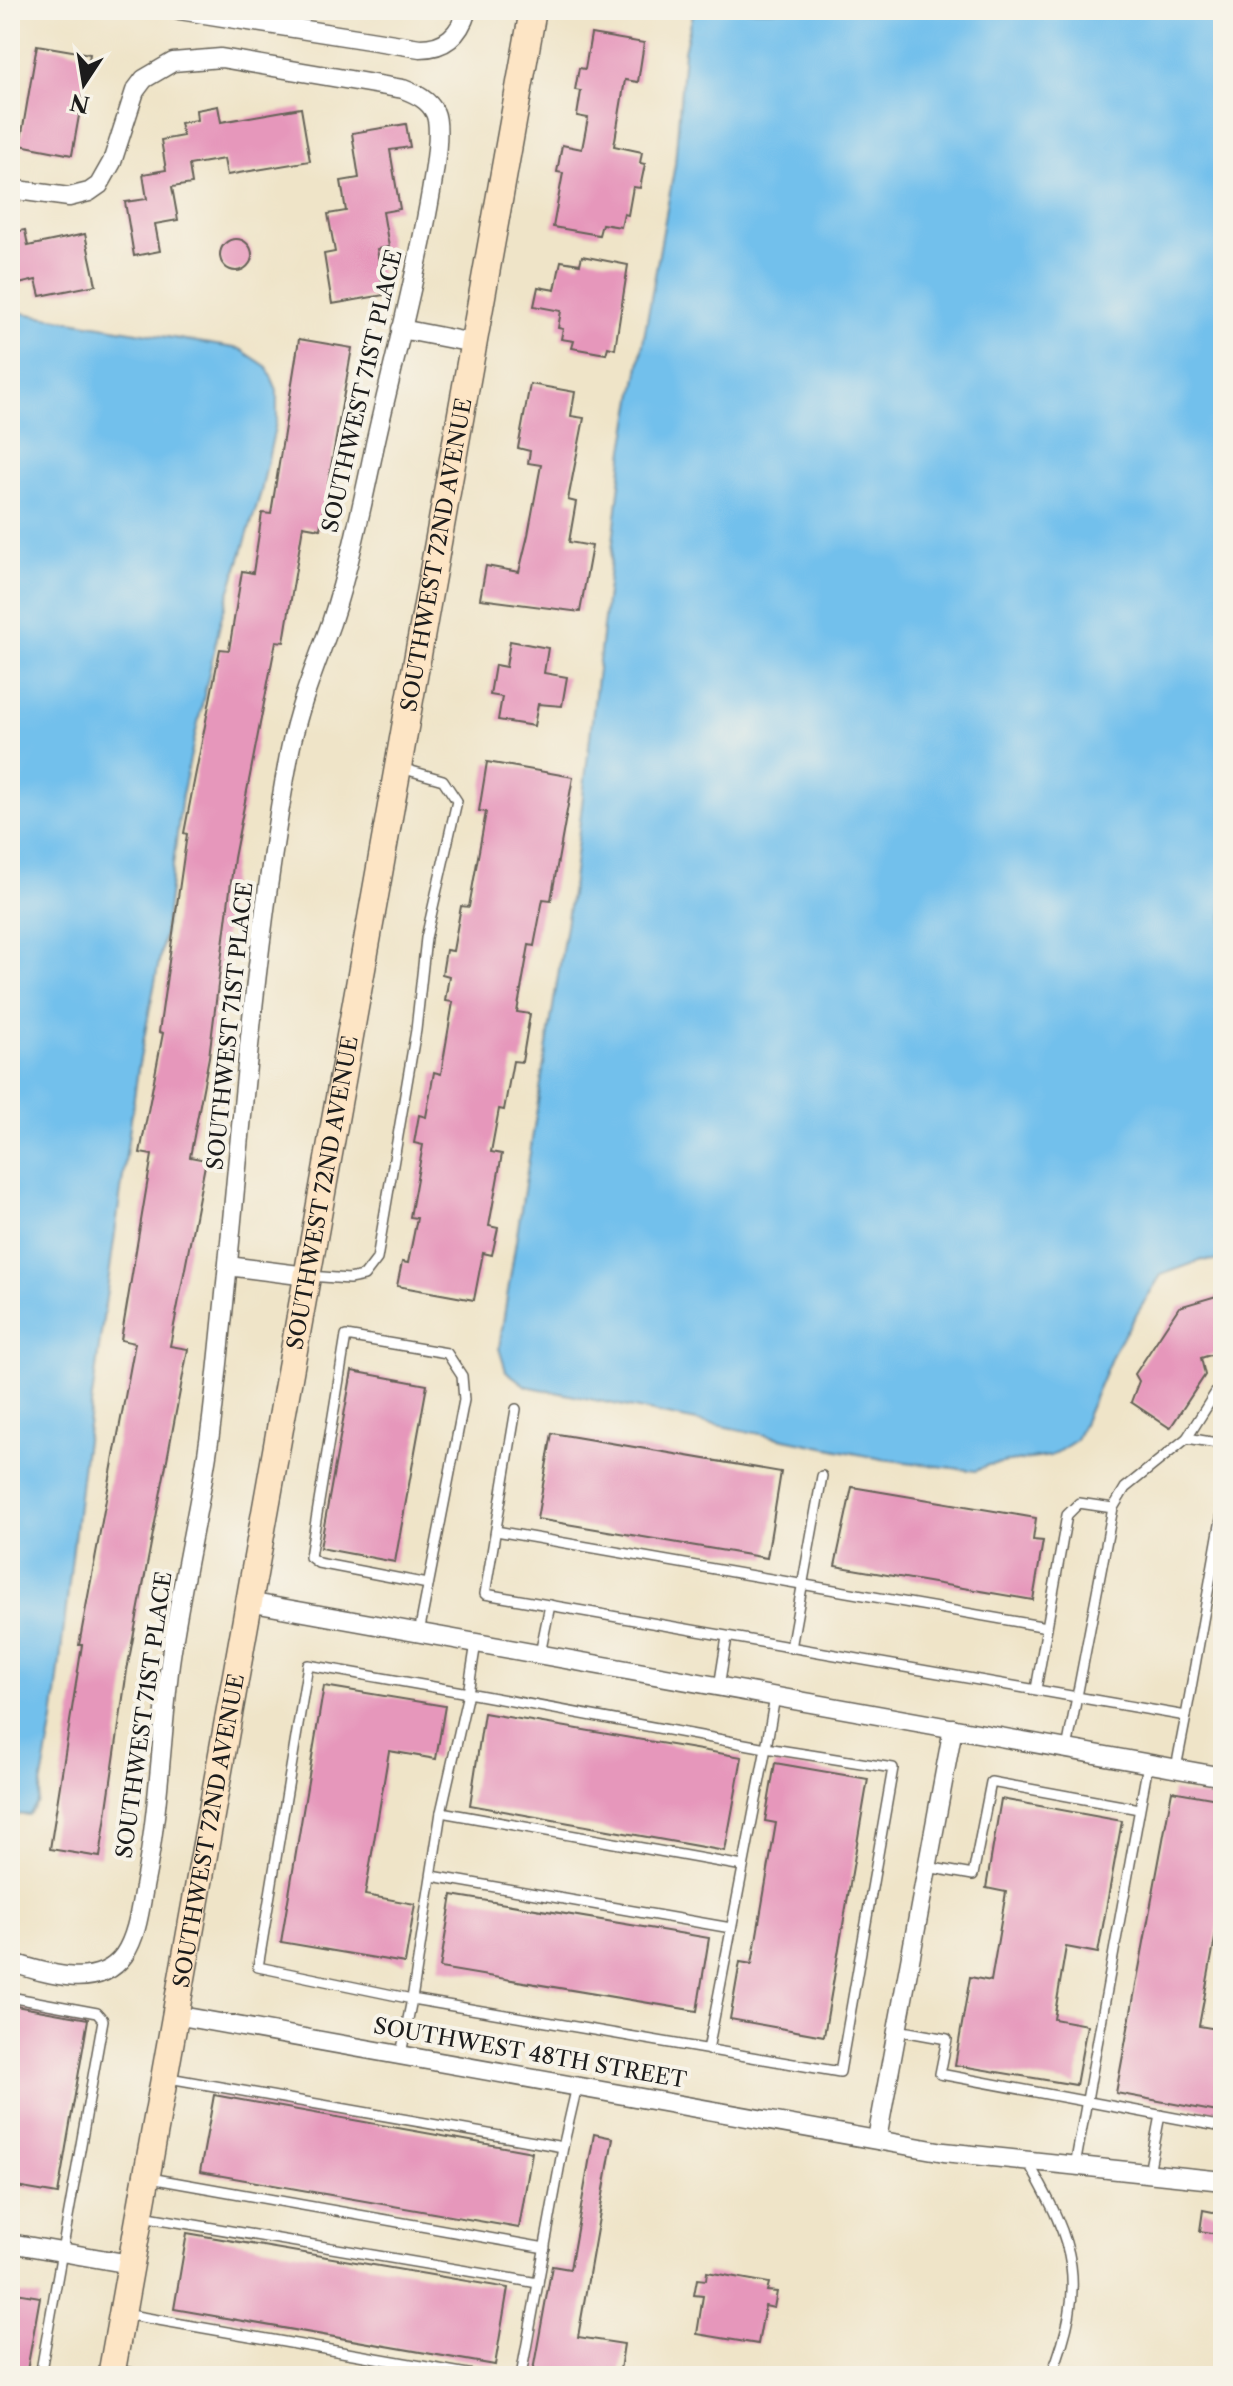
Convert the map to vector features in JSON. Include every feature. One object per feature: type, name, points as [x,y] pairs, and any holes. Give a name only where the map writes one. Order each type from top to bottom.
[{"type":"street","points":[[179,10],[404,47],[430,48],[448,42],[461,25],[467,10]]},
{"type":"street","name":"SOUTHWEST 72ND AVENUE","points":[[112,2373],[533,10]]},
{"type":"street","name":"SOUTHWEST 71ST PLACE","points":[[10,189],[69,197],[89,192],[106,174],[135,91],[156,70],[188,58],[221,58],[388,85],[418,95],[428,103],[438,124],[437,155],[345,575],[304,694],[290,750],[258,957],[202,1495],[169,1673],[158,1814],[136,1928],[117,1963],[97,1975],[58,1975],[10,1962]]},
{"type":"street","points":[[401,329],[473,343]]},
{"type":"street","points":[[228,1266],[307,1276]]},
{"type":"street","points":[[248,1602],[1223,1777]]},
{"type":"street","points":[[877,2139],[953,1728]]},
{"type":"street","name":"SOUTHWEST 48TH STREET","points":[[175,2015],[877,2139],[1028,2162],[1223,2181]]},
{"type":"street","points":[[10,2243],[130,2264]]},
{"type":"lane","points":[[307,1276],[349,1279],[364,1276],[377,1259],[416,1030],[426,938],[457,801],[443,780],[398,767]]},
{"type":"lane","points":[[419,1633],[464,1400],[462,1376],[447,1353],[346,1336],[310,1557],[318,1563],[428,1584]]},
{"type":"lane","points":[[1067,1749],[1113,1508],[1134,1479],[1187,1438],[1223,1381]]},
{"type":"lane","points":[[516,1409],[485,1594],[1186,1716]]},
{"type":"lane","points":[[1187,1438],[1223,1444]]},
{"type":"lane","points":[[791,1648],[822,1476]]},
{"type":"lane","points":[[1036,1689],[1071,1508],[1079,1503],[1113,1508]]},
{"type":"lane","points":[[1176,1768],[1223,1508]]},
{"type":"lane","points":[[496,1531],[1047,1627]]},
{"type":"lane","points":[[540,1654],[550,1605]]},
{"type":"lane","points":[[719,1687],[727,1637]]},
{"type":"lane","points":[[401,2054],[441,1812],[476,1643]]},
{"type":"lane","points":[[308,1665],[468,1693],[893,1768],[840,2072],[412,1999],[258,1967],[308,1665]]},
{"type":"lane","points":[[708,2050],[775,1697]]},
{"type":"lane","points":[[1075,2166],[1148,1764]]},
{"type":"lane","points":[[927,1867],[973,1875],[991,1782],[1139,1809]]},
{"type":"lane","points":[[441,1812],[743,1866]]},
{"type":"lane","points":[[432,1876],[731,1928]]},
{"type":"lane","points":[[10,1997],[97,2013],[103,2020],[40,2376]]},
{"type":"lane","points":[[897,2030],[947,2039],[940,2074],[1223,2127]]},
{"type":"lane","points":[[163,2077],[563,2147]]},
{"type":"lane","points":[[521,2376],[577,2086]]},
{"type":"lane","points":[[1149,2173],[1160,2115]]},
{"type":"lane","points":[[1028,2162],[1054,2207],[1069,2244],[1074,2276],[1064,2343],[1051,2376]]},
{"type":"lane","points":[[145,2178],[545,2248]]},
{"type":"lane","points":[[139,2216],[538,2283]]},
{"type":"lane","points":[[121,2314],[479,2376]]},
{"type":"lane","points":[[112,2373],[151,2376]]},
{"type":"water","points":[[694,10],[1223,10],[1223,1261],[1202,1260],[1161,1275],[1115,1349],[1076,1440],[1051,1456],[988,1465],[976,1471],[882,1459],[526,1386],[506,1371],[499,1348],[573,881],[624,449],[675,164],[684,51]]},
{"type":"water","points":[[10,311],[240,349],[267,367],[277,390],[277,418],[261,492],[221,619],[182,795],[164,936],[138,1069],[83,1462],[53,1721],[38,1802],[29,1815],[10,1814]]},
{"type":"building","points":[[591,34],[644,43],[638,82],[625,80],[614,146],[642,152],[640,163],[645,164],[640,188],[633,187],[628,215],[624,214],[621,227],[602,224],[599,235],[553,227],[563,173],[557,172],[562,145],[582,149],[588,118],[577,116],[581,91],[575,90],[579,68],[585,69]]},
{"type":"building","points":[[37,45],[90,54],[72,155],[20,145]]},
{"type":"building","points":[[218,106],[221,122],[301,108],[310,161],[227,175],[224,159],[189,165],[192,184],[172,187],[178,220],[155,224],[160,251],[134,256],[125,202],[147,199],[143,174],[166,170],[161,140],[183,136],[180,123],[197,120],[196,110]]},
{"type":"building","points":[[406,124],[410,147],[390,150],[400,209],[383,212],[389,247],[377,249],[384,295],[332,304],[324,254],[335,252],[328,214],[346,211],[341,181],[359,178],[352,133]]},
{"type":"building","points":[[25,230],[28,246],[85,234],[96,285],[40,296],[36,280],[10,286],[10,233]]},
{"type":"building","points":[[236,239],[247,244],[252,255],[247,266],[236,271],[225,266],[220,255],[225,244]]},
{"type":"building","points":[[582,256],[628,265],[615,349],[608,347],[606,354],[572,348],[574,341],[561,339],[563,329],[558,328],[561,311],[534,306],[538,287],[555,290],[561,261],[580,264]]},
{"type":"building","points":[[299,339],[352,348],[320,529],[303,526],[284,642],[276,641],[234,858],[209,1057],[190,1157],[206,1160],[170,1346],[188,1349],[127,1670],[100,1857],[50,1849],[82,1645],[79,1645],[135,1343],[121,1340],[152,1155],[140,1153],[163,1033],[159,1032],[187,834],[184,833],[220,649],[229,650],[242,571],[253,573],[262,513],[271,514]]},
{"type":"building","points":[[530,384],[575,392],[571,416],[584,418],[568,500],[576,502],[569,542],[592,546],[580,612],[480,599],[486,566],[519,572],[528,535],[541,465],[528,463],[530,451],[518,448]]},
{"type":"building","points":[[510,641],[548,648],[544,673],[567,677],[562,706],[538,704],[534,726],[498,720],[502,697],[490,695],[495,665],[506,667]]},
{"type":"building","points":[[487,762],[573,777],[551,900],[543,899],[534,946],[529,945],[517,1012],[530,1014],[522,1062],[513,1061],[504,1110],[499,1109],[491,1152],[502,1154],[489,1226],[498,1228],[492,1255],[483,1253],[474,1300],[397,1286],[402,1262],[408,1263],[417,1218],[410,1217],[423,1145],[414,1143],[419,1115],[426,1117],[434,1072],[441,1074],[453,1002],[445,1001],[449,976],[442,974],[446,950],[453,951],[461,906],[469,907],[486,812],[479,811]]},
{"type":"building","points":[[1223,1294],[1223,1351],[1201,1358],[1205,1375],[1170,1428],[1131,1402],[1139,1381],[1135,1374],[1179,1307]]},
{"type":"building","points":[[352,1371],[427,1385],[395,1562],[320,1548]]},
{"type":"building","points":[[552,1433],[781,1472],[767,1558],[537,1519]]},
{"type":"building","points":[[852,1487],[1036,1518],[1033,1540],[1043,1541],[1033,1600],[835,1566]]},
{"type":"building","points":[[324,1686],[445,1706],[436,1759],[389,1751],[365,1895],[415,1904],[405,1963],[281,1942]]},
{"type":"building","points":[[484,1713],[742,1757],[725,1851],[470,1805]]},
{"type":"building","points":[[775,1763],[868,1779],[824,2036],[730,2019],[740,1962],[752,1964],[776,1823],[765,1821]]},
{"type":"building","points":[[1172,1791],[1223,1800],[1223,1895],[1199,2026],[1223,2030],[1223,2113],[1116,2093]]},
{"type":"building","points":[[1001,1799],[1122,1821],[1098,1953],[1066,1947],[1054,2019],[1087,2025],[1076,2085],[955,2065],[970,1977],[991,1981],[1006,1892],[986,1888]]},
{"type":"building","points":[[452,1895],[709,1938],[697,2011],[440,1968]]},
{"type":"building","points":[[10,2005],[88,2019],[58,2194],[10,2186]]},
{"type":"building","points":[[214,2095],[532,2152],[519,2228],[200,2172]]},
{"type":"building","points":[[594,2134],[613,2138],[578,2337],[624,2344],[619,2376],[532,2376],[552,2266],[570,2269]]},
{"type":"building","points":[[1203,2210],[1223,2214],[1223,2235],[1200,2231]]},
{"type":"building","points":[[187,2233],[508,2288],[495,2365],[174,2309]]},
{"type":"building","points":[[707,2272],[769,2283],[767,2291],[777,2292],[774,2308],[765,2306],[758,2344],[697,2334],[703,2296],[694,2295],[697,2279],[706,2280]]},
{"type":"building","points":[[10,2292],[40,2297],[26,2376],[10,2376]]}]
